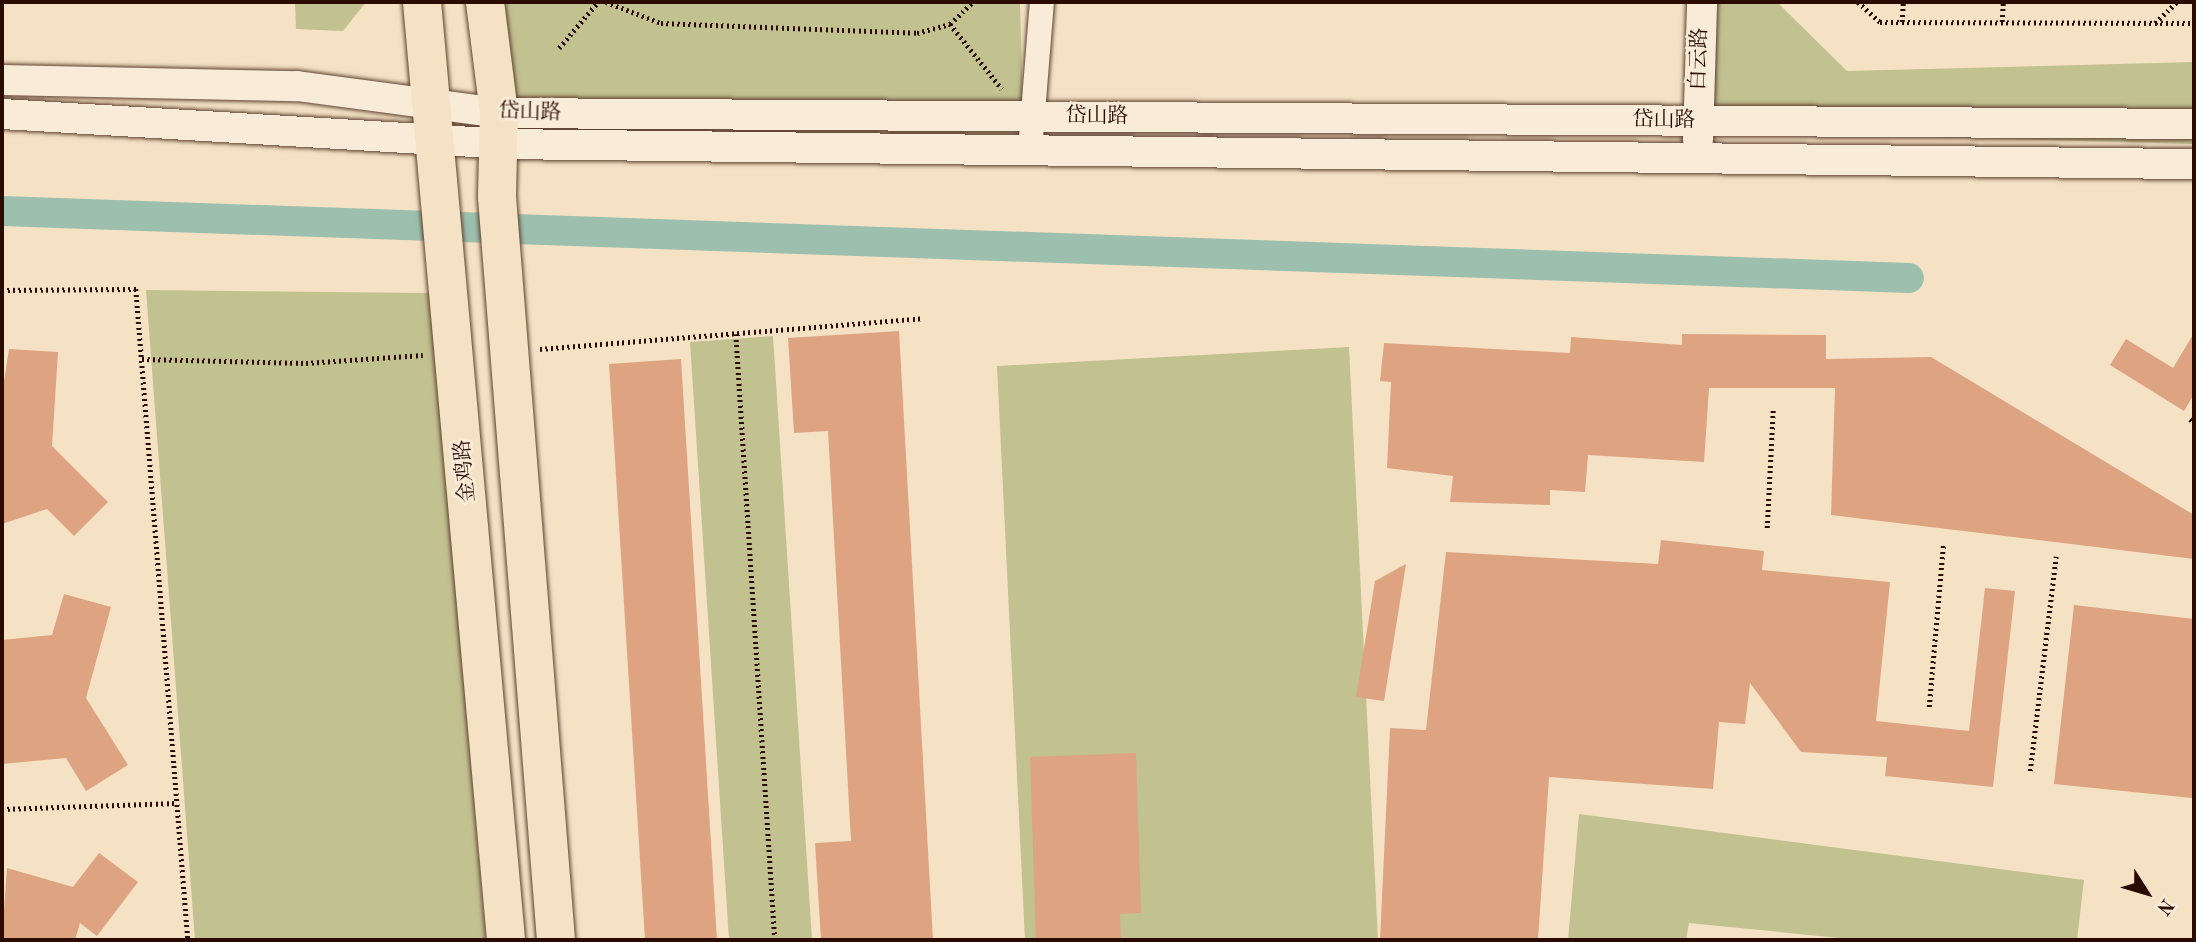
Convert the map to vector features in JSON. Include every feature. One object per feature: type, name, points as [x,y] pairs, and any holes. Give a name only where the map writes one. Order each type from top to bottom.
[{"type":"main road","name":"金鸡路","points":[[422,2],[456,353],[506,940]]},
{"type":"main road","points":[[485,2],[499,129],[497,197],[556,940]]},
{"type":"street","points":[[1030,150],[1042,2]]},
{"type":"street","name":"白云路","points":[[1697,157],[1702,2]]},
{"type":"street","name":"岱山路","points":[[2,80],[297,86],[433,121]]},
{"type":"street","name":"岱山路","points":[[2,114],[433,121],[499,129],[1030,150],[2194,164]]},
{"type":"street","name":"岱山路","points":[[499,129],[1034,117],[2194,124]]},
{"type":"path","points":[[559,48],[598,2]]},
{"type":"path","points":[[606,2],[661,23],[917,33],[950,24],[973,2]]},
{"type":"path","points":[[1858,2],[1880,22],[2194,23]]},
{"type":"path","points":[[1902,22],[1903,2]]},
{"type":"path","points":[[2001,22],[2003,2]]},
{"type":"path","points":[[2154,23],[2177,2]]},
{"type":"path","points":[[950,24],[1005,92]]},
{"type":"path","points":[[2,290],[136,289],[188,940]]},
{"type":"path","points":[[511,351],[924,318]]},
{"type":"path","points":[[736,334],[775,940]]},
{"type":"path","points":[[142,359],[306,363],[456,353]]},
{"type":"path","points":[[1767,528],[1773,408]]},
{"type":"path","points":[[1929,708],[1943,545]]},
{"type":"path","points":[[2029,771],[2056,557]]},
{"type":"path","points":[[2,809],[177,803]]},
{"type":"shaded area","points":[[295,2],[366,2],[343,31],[296,29]]},
{"type":"shaded area","points":[[501,2],[1020,2],[1023,112],[508,116]]},
{"type":"shaded area","points":[[1707,2],[1777,2],[1847,71],[2194,62],[2194,144],[1703,131]]},
{"type":"shaded area","points":[[146,290],[430,293],[486,940],[195,940]]},
{"type":"shaded area","points":[[773,336],[812,940],[729,940],[690,342]]},
{"type":"shaded area","points":[[1349,347],[1378,940],[1025,940],[997,366]]},
{"type":"shaded area","points":[[1579,814],[2084,880],[2077,940],[1859,940],[1689,923],[1686,940],[1568,940]]},
{"type":"building","points":[[899,331],[933,940],[821,940],[815,843],[851,841],[828,431],[794,433],[788,338]]},
{"type":"building","points":[[2194,333],[2194,394],[2184,411],[2110,365],[2126,339],[2173,368]]},
{"type":"building","points":[[1682,334],[1826,335],[1826,359],[1931,357],[2194,515],[2194,559],[1831,515],[1835,388],[1709,388],[1704,462],[1588,455],[1585,492],[1550,490],[1550,505],[1450,502],[1453,476],[1387,468],[1391,382],[1380,381],[1384,343],[1570,353],[1571,337],[1682,345]]},
{"type":"building","points":[[9,349],[58,352],[52,446],[108,502],[74,536],[47,509],[2,524],[2,394]]},
{"type":"building","points":[[681,359],[717,940],[645,940],[609,364]]},
{"type":"building","points":[[1661,540],[1764,551],[1762,570],[1890,582],[1876,721],[1969,731],[1985,588],[2015,591],[1993,787],[1885,776],[1887,757],[1801,752],[1750,683],[1745,724],[1719,722],[1713,789],[1549,777],[1538,940],[1380,940],[1390,728],[1426,730],[1446,552],[1658,564]]},
{"type":"building","points":[[1406,564],[1384,701],[1356,697],[1375,581]]},
{"type":"building","points":[[64,594],[111,607],[86,698],[128,765],[86,791],[66,758],[2,764],[2,640],[52,635]]},
{"type":"building","points":[[2074,605],[2194,619],[2192,798],[2054,784]]},
{"type":"building","points":[[1136,753],[1141,913],[1120,914],[1121,940],[1036,940],[1030,757]]},
{"type":"building","points":[[99,853],[138,882],[97,936],[80,923],[75,940],[2,940],[7,868],[73,887]]},
{"type":"waterway","points":[[2,211],[1909,278]]}]
